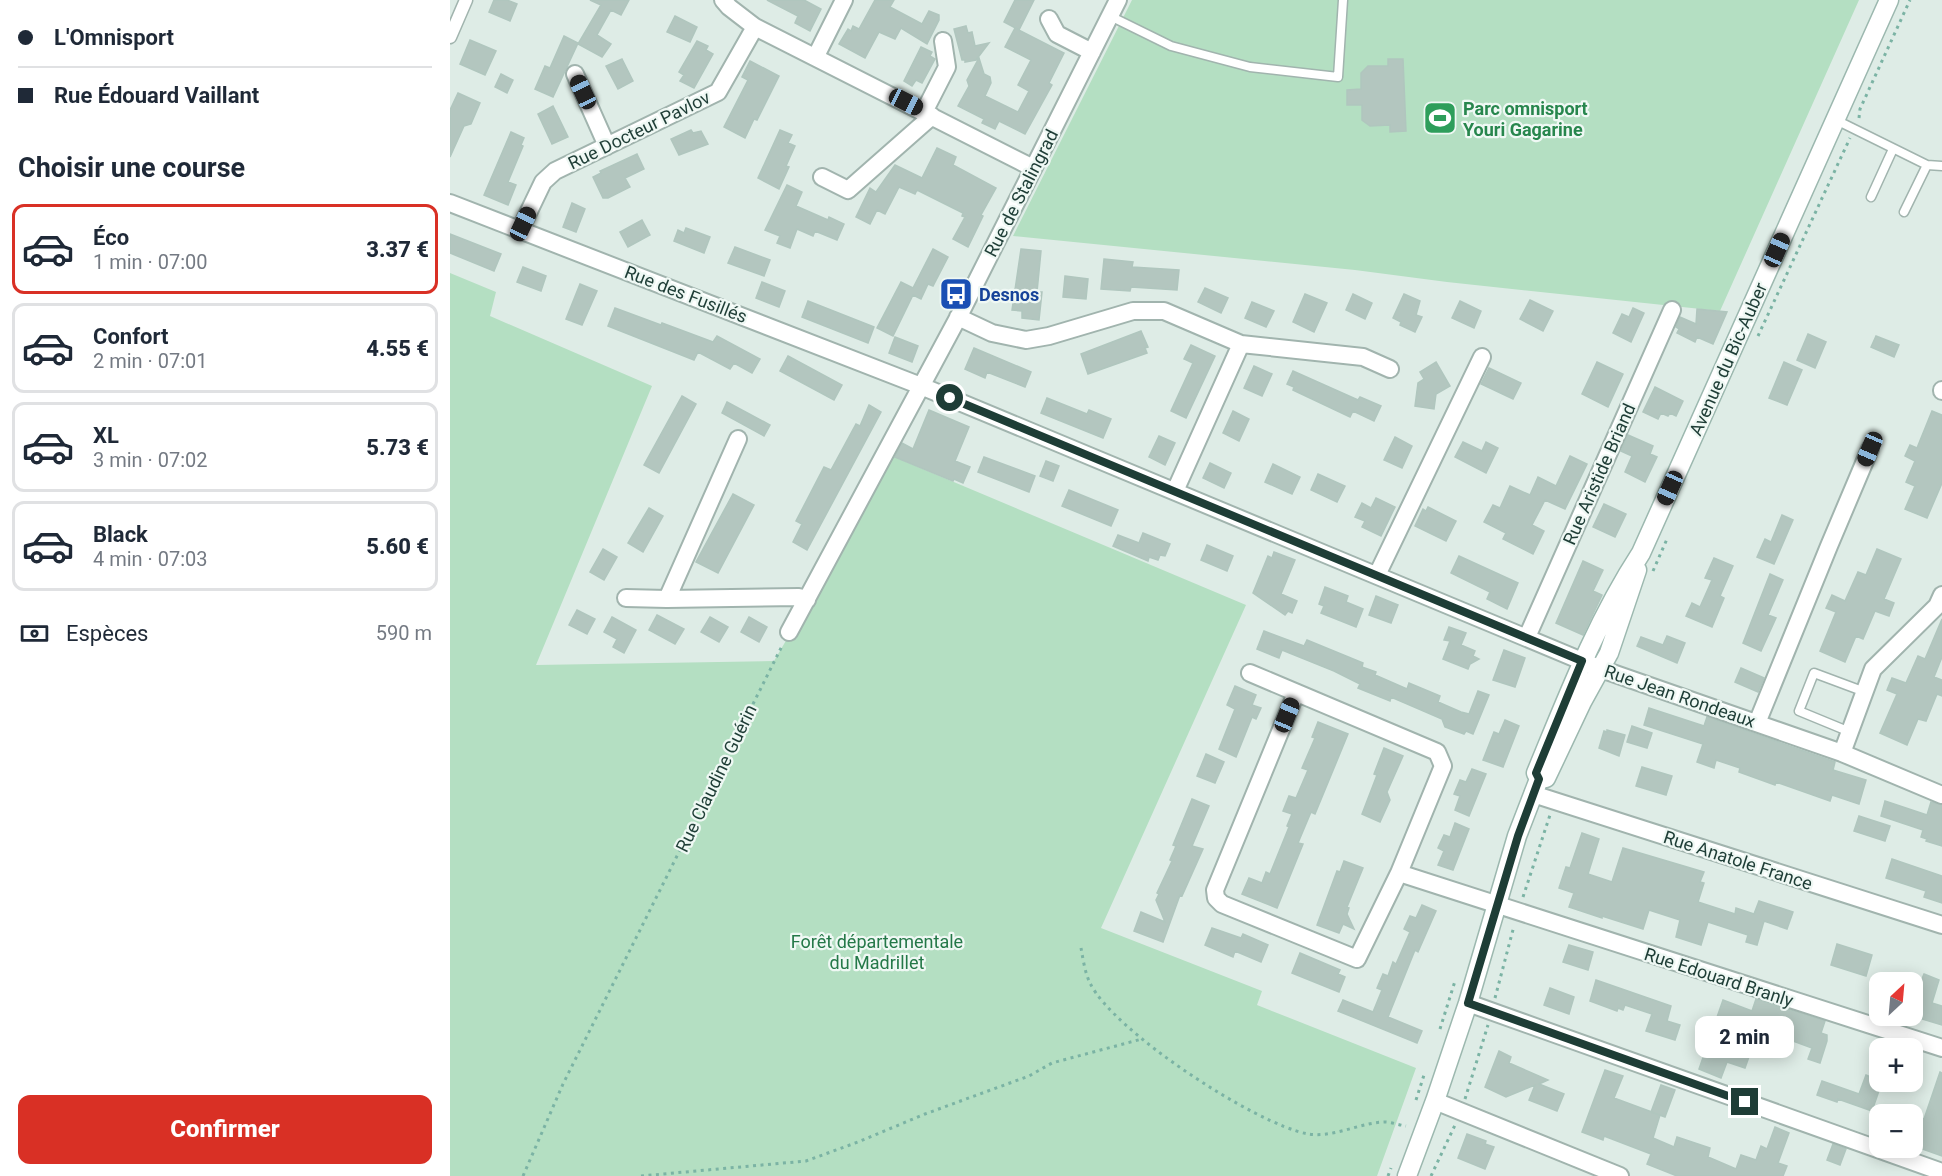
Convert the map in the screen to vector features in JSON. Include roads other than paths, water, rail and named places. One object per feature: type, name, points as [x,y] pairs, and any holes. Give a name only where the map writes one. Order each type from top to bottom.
[{"type":"main road","name":"Avenue du Bic-Auber","points":[[1536,786],[1536,773],[1582,661],[1623,581],[1641,554],[1889,0]]},
{"type":"main road","name":"Avenue du Bic-Auber","points":[[1536,786],[1546,778],[1615,639],[1636,577],[1641,554]]},
{"type":"main road","points":[[1407,1176],[1468,1003],[1496,905],[1536,786]]},
{"type":"street","points":[[450,37],[466,0]]},
{"type":"street","points":[[723,0],[755,27],[1034,168]]},
{"type":"street","points":[[816,56],[844,0]]},
{"type":"street","name":"Rue de Stalingrad","points":[[921,386],[1118,0]]},
{"type":"street","points":[[1049,19],[1057,34],[1092,51]]},
{"type":"street","name":"Rue Docteur Pavlov","points":[[520,230],[543,182],[555,171],[718,92],[755,27]]},
{"type":"street","points":[[822,177],[848,190],[928,114],[947,67],[943,41]]},
{"type":"street","points":[[575,74],[608,146]]},
{"type":"street","name":"Rue des Fusillés","points":[[450,203],[921,386]]},
{"type":"street","points":[[958,317],[992,333],[1026,340],[1049,336],[1133,310],[1164,311],[1241,344],[1363,357],[1390,369]]},
{"type":"street","name":"Rue Aristide Briand","points":[[1527,637],[1672,310]]},
{"type":"street","points":[[1175,491],[1241,344]]},
{"type":"street","points":[[1377,575],[1482,357]]},
{"type":"street","points":[[789,632],[921,386]]},
{"type":"street","name":"Rue Jean Rondeaux","points":[[921,386],[1601,669],[1842,753],[1942,795]]},
{"type":"street","points":[[667,599],[738,439]]},
{"type":"street","points":[[1757,723],[1828,546],[1870,449]]},
{"type":"street","points":[[1842,753],[1873,669],[1937,614],[1937,606],[1942,594]]},
{"type":"street","points":[[626,598],[799,597],[807,600]]},
{"type":"street","points":[[1250,673],[1437,752],[1443,766],[1399,873],[1358,959],[1222,904],[1216,898],[1215,890],[1296,693]]},
{"type":"street","name":"Rue Anatole France","points":[[1536,786],[1942,925]]},
{"type":"street","name":"Rue Edouard Branly","points":[[1399,873],[1942,1048]]},
{"type":"street","points":[[1468,1003],[1942,1173]]},
{"type":"street","points":[[1435,1101],[1620,1176]]},
{"type":"lane","points":[[1110,16],[1171,46],[1250,67],[1338,77],[1343,0]]},
{"type":"lane","points":[[1836,120],[1927,165],[1942,166]]},
{"type":"lane","points":[[1872,197],[1893,148]]},
{"type":"lane","points":[[1904,212],[1927,165]]},
{"type":"lane","points":[[1850,732],[1799,711],[1814,674],[1865,692]]},
{"type":"place","name":"Parc omnisport Youri Gagarine","points":[[1440,118]]},
{"type":"place","name":"Desnos","points":[[956,294]]},
{"type":"park label","name":"Forêt départementale du Madrillet","points":[[877,951]]}]
